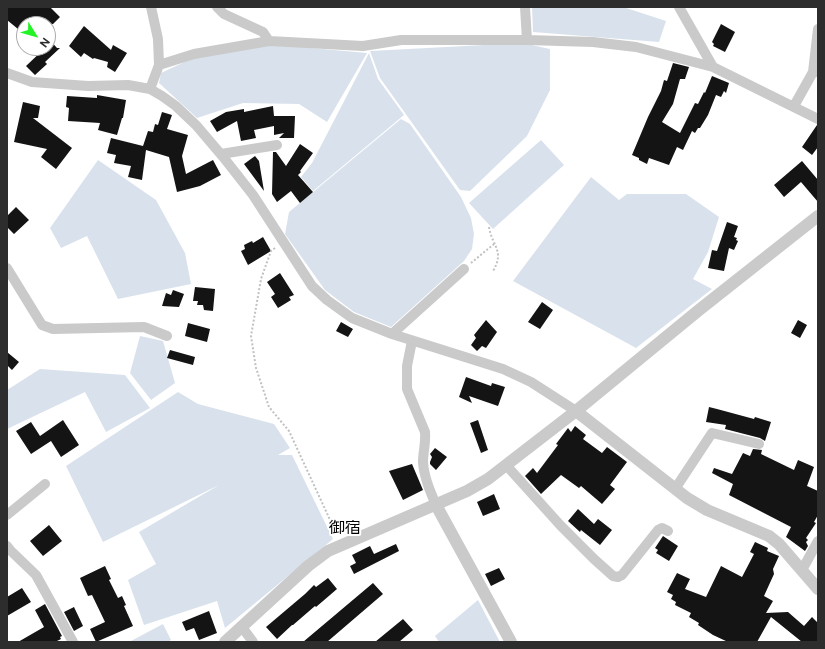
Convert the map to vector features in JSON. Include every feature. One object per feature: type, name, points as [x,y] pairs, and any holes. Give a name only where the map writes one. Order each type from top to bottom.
[{"type":"street","points":[[150,89],[159,65],[158,39],[151,7]]},
{"type":"street","points":[[217,7],[224,14],[263,32],[268,41]]},
{"type":"street","points":[[525,7],[527,40]]},
{"type":"street","points":[[679,7],[713,67]]},
{"type":"street","points":[[794,106],[816,72],[818,29]]},
{"type":"street","points":[[159,65],[194,54],[268,41],[363,46],[401,40],[527,40],[593,42],[636,47],[713,67],[818,119]]},
{"type":"street","points":[[7,73],[32,82],[88,86],[128,85],[150,89],[176,106],[196,125],[253,195],[312,286],[352,318],[392,334],[503,369],[536,385],[576,411],[675,489],[707,510],[769,536],[779,544],[818,589]]},
{"type":"street","points":[[221,154],[276,145]]},
{"type":"street","points":[[225,642],[308,566],[328,551],[436,505],[467,491],[488,479],[576,411],[699,310],[818,216]]},
{"type":"street","points":[[7,268],[42,325],[54,329],[144,327],[167,336]]},
{"type":"street","points":[[392,334],[464,269]]},
{"type":"street","points":[[412,340],[407,366],[406,389],[425,432],[426,439],[423,461],[425,478],[436,505],[511,642]]},
{"type":"street","points":[[675,489],[712,433],[759,444]]},
{"type":"street","points":[[506,465],[561,526],[613,576],[618,577],[622,575],[658,530],[662,528],[668,531]]},
{"type":"street","points":[[7,515],[46,484]]},
{"type":"street","points":[[802,570],[818,541]]},
{"type":"street","points":[[7,546],[36,575],[73,642]]},
{"type":"street","points":[[242,627],[253,642]]},
{"type":"path","points":[[489,227],[499,256],[497,264],[493,270]]},
{"type":"path","points":[[283,240],[272,251],[261,279],[251,336],[256,368],[269,407],[289,431],[342,545]]},
{"type":"path","points":[[464,269],[494,244]]},
{"type":"shaded area","points":[[532,7],[623,7],[666,21],[659,42],[533,32]]},
{"type":"shaded area","points":[[522,43],[550,49],[550,90],[527,136],[470,191],[460,190],[380,78],[370,51]]},
{"type":"shaded area","points":[[266,44],[367,53],[327,122],[299,104],[243,103],[197,118],[159,83],[161,73],[193,58]]},
{"type":"shaded area","points":[[369,53],[378,79],[404,115],[313,191],[301,177],[312,163]]},
{"type":"shaded area","points":[[401,119],[410,124],[461,197],[471,218],[474,234],[472,249],[464,261],[391,327],[354,312],[325,290],[285,234],[289,212]]},
{"type":"shaded area","points":[[541,140],[564,165],[493,229],[469,203]]},
{"type":"shaded area","points":[[98,160],[156,200],[185,253],[191,284],[118,299],[87,236],[61,248],[50,228]]},
{"type":"shaded area","points":[[591,177],[619,200],[627,194],[686,194],[719,217],[708,252],[693,279],[712,289],[636,348],[513,281]]},
{"type":"shaded area","points":[[140,336],[163,341],[175,383],[151,400],[130,373]]},
{"type":"shaded area","points":[[40,369],[125,375],[150,408],[106,432],[85,392],[7,429],[7,390]]},
{"type":"shaded area","points":[[178,392],[198,404],[274,424],[290,448],[278,455],[292,455],[333,539],[225,628],[217,601],[144,625],[128,580],[156,564],[139,532],[219,485],[103,542],[66,466]]},
{"type":"shaded area","points":[[478,600],[500,642],[439,642],[435,636]]},
{"type":"shaded area","points":[[163,624],[171,640],[168,642],[129,642]]},
{"type":"building","points":[[7,7],[50,7],[60,17],[56,21],[56,16],[16,16],[16,27],[7,20]]},
{"type":"building","points":[[721,24],[735,32],[725,52],[713,46],[714,44],[712,42]]},
{"type":"building","points":[[84,26],[111,50],[113,45],[127,53],[115,72],[107,67],[108,62],[93,59],[84,53],[81,57],[69,46]]},
{"type":"building","points":[[37,56],[51,56],[45,62],[47,64],[35,75],[26,66]]},
{"type":"building","points":[[673,63],[689,67],[685,79],[680,79],[673,104],[662,122],[680,133],[695,103],[698,104],[704,92],[705,93],[712,76],[729,83],[726,93],[724,91],[721,97],[716,95],[708,115],[695,133],[692,131],[683,150],[677,147],[669,165],[649,158],[647,164],[632,155],[661,91],[664,80],[667,81]]},
{"type":"building","points":[[97,95],[126,100],[123,118],[117,135],[98,130],[100,123],[68,121],[69,108],[66,107],[67,96],[97,98]]},
{"type":"building","points":[[23,102],[40,106],[38,118],[33,118],[72,148],[56,169],[41,157],[47,149],[14,142]]},
{"type":"building","points":[[273,106],[274,116],[295,116],[294,138],[279,138],[284,133],[274,135],[274,126],[254,130],[256,138],[241,141],[237,121],[217,132],[210,121],[226,112],[244,109],[244,112]]},
{"type":"building","points":[[162,112],[172,115],[167,129],[188,135],[182,156],[186,174],[213,160],[221,175],[200,186],[177,192],[169,157],[146,150],[142,180],[128,177],[131,166],[114,163],[116,155],[107,153],[111,138],[143,146],[148,131],[153,132],[155,124],[158,125]]},
{"type":"building","points":[[817,125],[818,147],[812,155],[802,147]]},
{"type":"building","points":[[300,144],[313,153],[298,175],[313,192],[300,203],[291,191],[277,202],[272,194],[273,152],[276,152],[286,166]]},
{"type":"building","points":[[255,156],[259,161],[264,191],[244,164]]},
{"type":"building","points":[[802,161],[818,180],[818,202],[801,182],[784,197],[774,185]]},
{"type":"building","points":[[16,207],[29,220],[14,234],[7,227],[7,216]]},
{"type":"building","points":[[727,222],[738,226],[734,237],[737,238],[736,240],[738,241],[734,250],[729,248],[724,271],[708,268],[712,250],[717,251]]},
{"type":"building","points":[[263,237],[271,251],[248,265],[241,251],[245,249],[244,245],[252,241],[253,243]]},
{"type":"building","points":[[280,273],[294,295],[289,297],[291,300],[278,308],[271,297],[275,294],[267,282]]},
{"type":"building","points":[[195,287],[215,289],[213,311],[204,310],[203,305],[197,305],[198,301],[193,301]]},
{"type":"building","points":[[173,290],[184,294],[179,307],[162,306],[166,293],[171,295]]},
{"type":"building","points":[[542,302],[553,310],[540,329],[528,322]]},
{"type":"building","points":[[486,320],[497,332],[486,348],[482,346],[477,351],[471,345],[476,338],[474,335]]},
{"type":"building","points":[[798,320],[807,325],[800,338],[791,333]]},
{"type":"building","points":[[341,322],[353,329],[348,337],[336,331]]},
{"type":"building","points":[[188,323],[210,329],[207,342],[185,336]]},
{"type":"building","points":[[170,350],[195,357],[193,365],[167,358]]},
{"type":"building","points":[[7,352],[19,362],[12,370],[7,365]]},
{"type":"building","points":[[466,377],[491,386],[492,383],[505,387],[498,406],[469,396],[472,403],[459,397]]},
{"type":"building","points":[[709,407],[771,422],[765,441],[760,438],[725,429],[726,425],[706,422]]},
{"type":"building","points":[[63,420],[79,445],[61,457],[51,441],[31,454],[16,431],[31,422],[40,436]]},
{"type":"building","points":[[478,420],[488,450],[481,453],[470,423]]},
{"type":"building","points":[[575,426],[586,435],[583,439],[602,453],[607,447],[627,462],[610,485],[615,489],[602,504],[581,486],[579,488],[561,475],[541,494],[525,476],[533,468],[537,473],[558,445],[556,444],[568,428],[571,432]]},
{"type":"building","points":[[435,448],[447,457],[436,470],[430,464],[432,457],[430,454]]},
{"type":"building","points":[[753,449],[762,450],[761,454],[794,470],[798,460],[814,467],[807,486],[818,491],[818,515],[814,522],[816,523],[806,538],[808,540],[806,542],[808,546],[805,551],[786,537],[791,527],[729,495],[733,484],[712,473],[714,468],[732,474],[743,453],[750,456]]},
{"type":"building","points":[[412,464],[423,490],[403,500],[389,471]]},
{"type":"building","points":[[494,494],[500,509],[483,516],[477,502]]},
{"type":"building","points":[[578,509],[594,524],[598,519],[612,530],[600,545],[581,530],[580,532],[568,521]]},
{"type":"building","points":[[49,525],[62,541],[43,556],[30,541]]},
{"type":"building","points":[[663,536],[678,546],[669,561],[656,553],[658,550],[655,548]]},
{"type":"building","points":[[755,542],[768,548],[767,551],[779,556],[773,569],[774,574],[764,596],[773,601],[766,613],[788,612],[804,626],[812,617],[818,623],[818,642],[802,642],[771,617],[757,642],[728,642],[713,635],[698,625],[699,623],[689,617],[691,613],[675,605],[676,602],[671,599],[673,595],[667,592],[677,573],[690,579],[685,589],[706,597],[721,566],[742,577],[754,554],[750,552]]},
{"type":"building","points":[[396,544],[399,551],[354,574],[350,566],[356,563],[352,555],[370,546],[374,554]]},
{"type":"building","points":[[105,566],[111,579],[109,580],[118,598],[122,596],[126,605],[124,606],[133,626],[96,642],[90,629],[105,622],[92,595],[88,596],[80,578]]},
{"type":"building","points":[[499,568],[505,579],[491,586],[485,574]]},
{"type":"building","points":[[328,578],[337,589],[277,639],[266,627],[314,585],[316,587]]},
{"type":"building","points":[[373,583],[383,594],[327,642],[303,642]]},
{"type":"building","points":[[22,588],[31,602],[7,616],[7,597]]},
{"type":"building","points":[[45,604],[62,636],[60,637],[61,639],[55,642],[18,642],[44,627],[35,610]]},
{"type":"building","points":[[74,607],[83,626],[74,631],[64,612]]},
{"type":"building","points":[[209,611],[217,633],[199,640],[194,628],[186,631],[182,622]]},
{"type":"building","points":[[403,619],[413,630],[399,642],[375,642]]},
{"type":"district","name":"御宿","points":[[345,528]]}]
